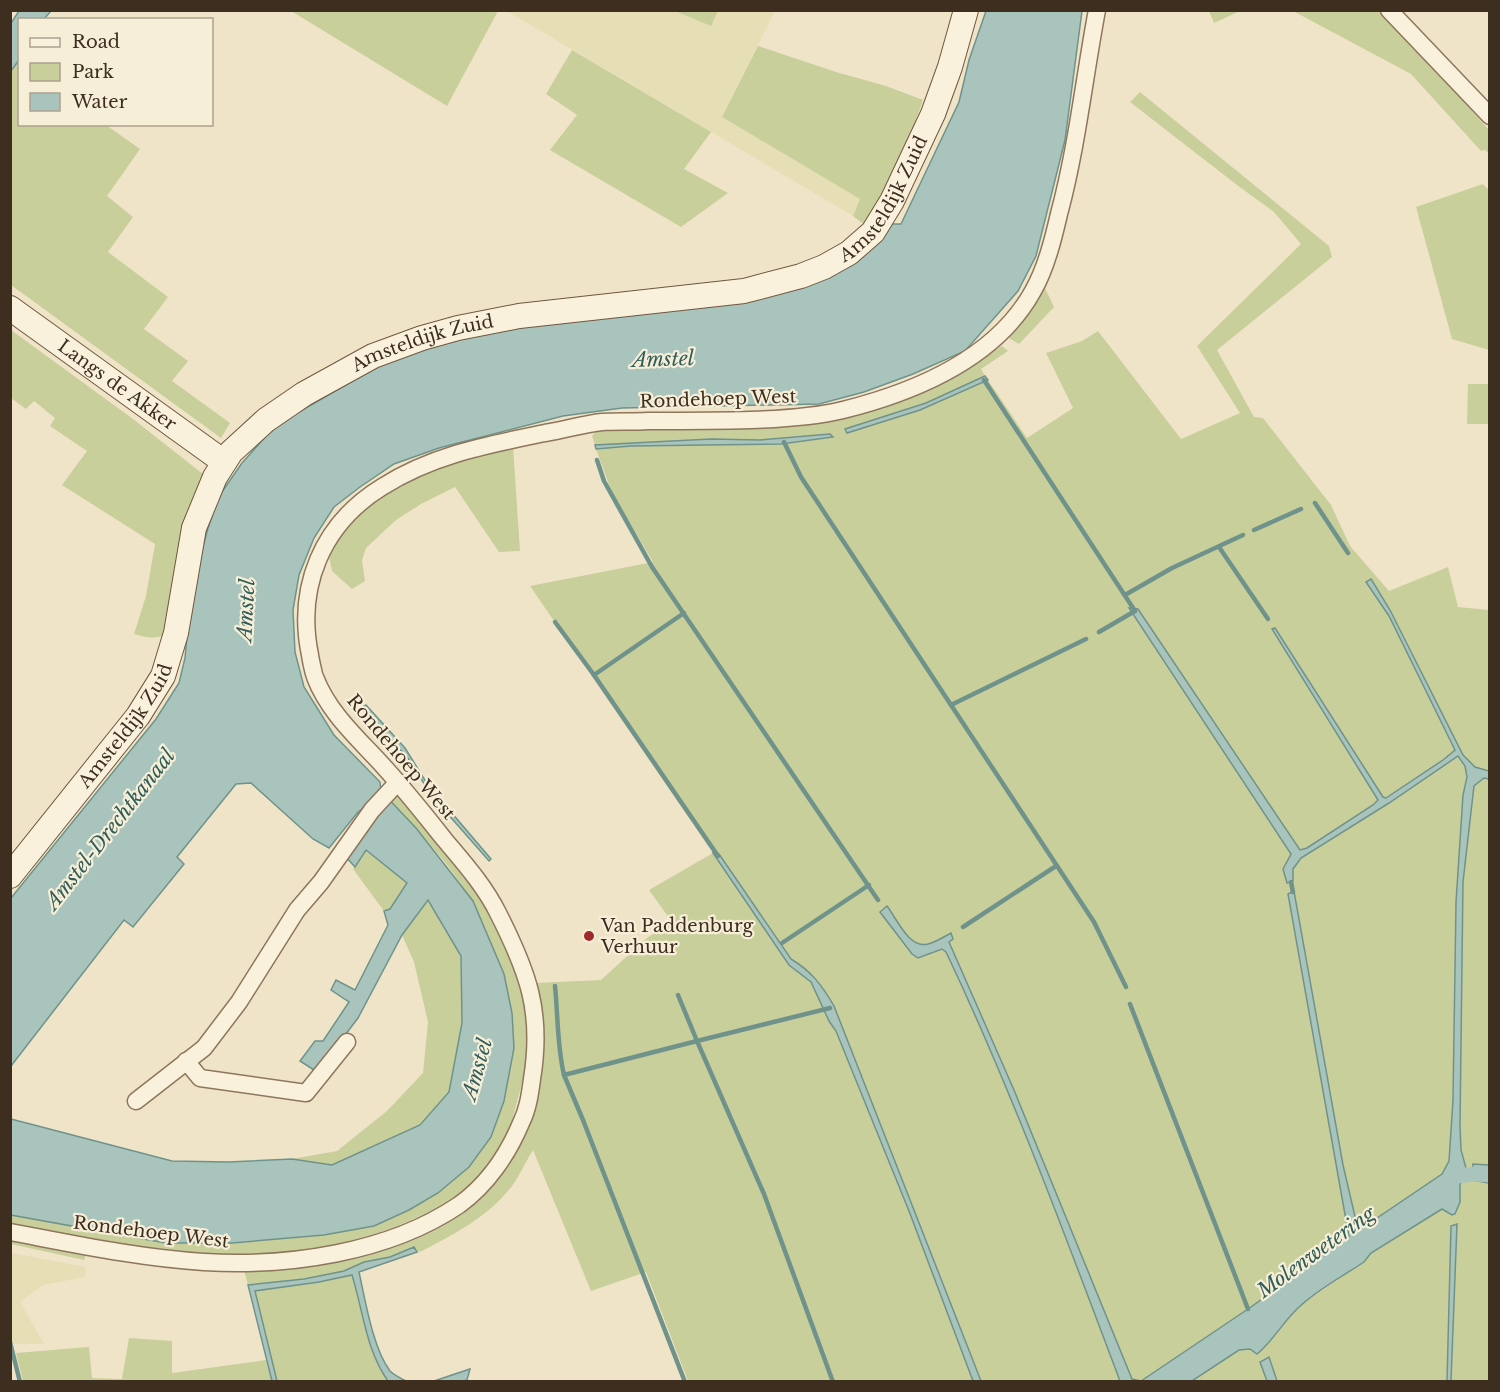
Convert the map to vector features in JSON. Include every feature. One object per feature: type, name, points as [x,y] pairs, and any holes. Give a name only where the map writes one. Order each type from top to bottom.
[{"type":"street","name":"Amsteldijk Zuid","points":[[10,876],[138,716],[163,676],[176,633],[194,528],[215,477],[224,462],[231,452],[266,420],[304,394],[373,356],[422,338],[519,316],[744,291],[801,276],[824,267],[849,253],[873,232],[892,201],[933,114],[950,67],[966,10]]},
{"type":"street","name":"Rondehoep West","points":[[10,1232],[110,1250],[201,1262],[256,1263],[304,1258],[364,1247],[419,1226],[461,1203],[481,1186],[505,1154],[526,1114],[537,1051],[535,1007],[523,968],[484,888],[392,788],[338,717],[315,677],[306,635],[308,587],[324,545],[345,517],[374,491],[412,469],[484,445],[603,422],[754,420],[837,412],[930,380],[972,357],[1009,326],[1034,290],[1050,248],[1072,168],[1097,10]]},
{"type":"street","points":[[1389,10],[1490,116]]},
{"type":"street","name":"Langs de Akker","points":[[10,308],[224,462]]},
{"type":"street","points":[[136,1101],[204,1048],[239,1002],[297,910],[321,882],[372,810],[392,788]]},
{"type":"street","points":[[186,1061],[200,1078],[306,1093],[347,1042]]},
{"type":"shaded area","points":[[507,11],[775,11],[722,117],[860,199],[853,216]]},
{"type":"shaded area","points":[[11,1253],[86,1267],[85,1277],[43,1285],[20,1302],[44,1344],[11,1344]]},
{"type":"green space","points":[[291,11],[498,11],[447,106]]},
{"type":"green space","points":[[675,11],[718,11],[711,26]]},
{"type":"green space","points":[[1209,11],[1240,11],[1214,23]]},
{"type":"green space","points":[[1293,11],[1378,11],[1427,60],[1489,130],[1489,154],[1485,150],[1481,151],[1411,74]]},
{"type":"green space","points":[[758,46],[923,100],[895,179],[866,226],[853,216],[860,199],[722,117]]},
{"type":"green space","points":[[572,50],[711,132],[684,169],[728,193],[681,227],[550,150],[577,115],[546,94]]},
{"type":"green space","points":[[18,61],[18,126],[107,126],[140,149],[107,196],[133,217],[108,252],[168,297],[144,329],[188,361],[172,381],[230,423],[221,438],[11,285],[10,71]]},
{"type":"green space","points":[[1140,92],[1329,246],[1332,257],[1217,350],[1254,417],[1263,418],[1331,505],[1350,546],[1389,591],[1448,567],[1458,607],[1489,610],[1489,771],[1475,767],[1463,755],[1390,610],[1371,580],[1366,582],[1389,616],[1455,750],[1386,798],[1378,792],[1275,628],[1272,629],[1378,800],[1307,848],[1299,850],[1138,609],[1130,608],[1291,854],[1283,869],[1293,869],[1301,858],[1389,803],[1458,756],[1465,766],[1467,777],[1463,795],[1456,902],[1453,1100],[1449,1161],[1442,1174],[1368,1224],[1357,1225],[1343,1165],[1337,1166],[1349,1237],[1141,1381],[1132,1380],[1014,1090],[949,942],[951,934],[922,945],[904,932],[887,907],[918,957],[942,949],[946,952],[1015,1111],[1120,1381],[981,1381],[834,1006],[816,979],[791,959],[719,854],[714,853],[789,965],[811,982],[836,1031],[909,1211],[973,1381],[688,1381],[646,1272],[591,1291],[533,1150],[512,1186],[493,1207],[459,1231],[422,1251],[417,1252],[414,1247],[390,1257],[364,1262],[344,1271],[304,1279],[248,1285],[243,1267],[436,1225],[507,1163],[542,1011],[536,983],[601,980],[647,938],[672,922],[649,890],[713,853],[530,586],[653,562],[612,493],[596,449],[631,446],[781,444],[792,438],[711,439],[595,445],[592,436],[596,431],[730,425],[941,382],[1002,346],[1008,351],[981,369],[985,376],[926,403],[846,429],[847,432],[920,410],[988,380],[1027,438],[1073,408],[1046,353],[1082,341],[1098,331],[1181,439],[1240,413],[1197,346],[1301,244],[1274,212],[1130,102]]},
{"type":"green space","points":[[1483,184],[1490,191],[1489,350],[1452,339],[1416,207]]},
{"type":"green space","points":[[1045,288],[1054,307],[1019,344],[1009,338]]},
{"type":"green space","points":[[11,330],[133,419],[208,478],[166,634],[146,637],[134,634],[146,596],[155,544],[62,485],[87,451],[50,426],[55,418],[34,401],[26,409],[11,398]]},
{"type":"green space","points":[[1468,384],[1489,384],[1489,424],[1467,424]]},
{"type":"green space","points":[[513,446],[520,551],[499,552],[455,487],[396,520],[366,548],[362,560],[365,581],[352,589],[332,571],[328,551],[370,500],[407,479],[458,460]]},
{"type":"green space","points":[[1484,778],[1489,779],[1489,1165],[1474,1164],[1466,1168],[1461,1150],[1460,1126],[1463,882],[1474,785]]},
{"type":"green space","points":[[398,795],[478,887],[519,973],[528,1019],[529,1057],[510,1128],[494,1160],[475,1185],[450,1203],[361,1239],[296,1254],[252,1259],[106,1242],[11,1226],[10,1215],[166,1243],[232,1243],[324,1235],[374,1226],[438,1193],[483,926],[466,891],[455,875],[430,844],[389,802]]},
{"type":"green space","points":[[366,850],[407,883],[390,909],[384,911],[353,869]]},
{"type":"green space","points":[[428,900],[461,956],[462,1023],[449,1092],[420,1125],[332,1165],[292,1159],[337,1151],[387,1111],[423,1073],[428,1022],[414,962],[402,935]]},
{"type":"green space","points":[[1464,1174],[1471,1174],[1473,1180],[1489,1183],[1489,1381],[1451,1381],[1456,1224],[1451,1226],[1447,1381],[1277,1381],[1268,1357],[1260,1362],[1267,1381],[1192,1382],[1239,1350],[1250,1349],[1282,1325],[1299,1306],[1364,1262],[1371,1253],[1442,1208],[1452,1215]]},
{"type":"green space","points":[[11,1237],[86,1254],[84,1260],[11,1244]]},
{"type":"green space","points":[[352,1275],[370,1343],[388,1381],[277,1381],[255,1291]]},
{"type":"green space","points":[[129,1338],[172,1341],[172,1373],[266,1360],[272,1381],[23,1381],[16,1353],[89,1347],[92,1378],[122,1379]]},
{"type":"water","points":[[19,11],[51,11],[45,18],[18,18],[18,61],[11,71],[11,23]]},
{"type":"water","points":[[986,11],[1082,11],[1065,140],[1036,256],[1018,291],[965,351],[864,392],[819,404],[622,408],[563,416],[439,448],[394,464],[360,487],[334,507],[314,538],[299,575],[293,610],[295,652],[304,687],[334,735],[380,782],[381,791],[416,828],[473,901],[504,974],[512,1013],[514,1048],[504,1101],[491,1137],[469,1167],[438,1193],[409,1210],[374,1226],[324,1235],[232,1243],[166,1243],[11,1215],[11,1119],[172,1161],[228,1162],[292,1159],[332,1165],[420,1125],[449,1092],[462,1023],[461,956],[428,900],[402,935],[358,1018],[317,1072],[300,1061],[315,1041],[323,1041],[349,1002],[331,990],[336,980],[355,990],[388,925],[384,911],[390,909],[407,883],[366,850],[355,867],[347,858],[369,804],[358,812],[329,848],[313,839],[251,783],[236,784],[177,857],[184,864],[133,927],[124,920],[11,1066],[11,898],[156,719],[179,683],[185,658],[191,591],[208,528],[219,496],[242,463],[275,426],[371,370],[435,341],[492,328],[782,293],[891,224],[901,224],[959,102],[969,60]]},
{"type":"water","points":[[985,376],[988,380],[920,410],[847,433],[845,429],[926,403]]},
{"type":"water","points":[[830,434],[833,437],[781,444],[631,446],[596,449],[595,445],[711,439],[760,440]]},
{"type":"water","points":[[1371,579],[1390,610],[1463,755],[1475,767],[1489,771],[1489,779],[1484,778],[1474,786],[1463,882],[1460,1126],[1461,1150],[1466,1168],[1460,1185],[1460,1202],[1455,1214],[1452,1215],[1442,1209],[1371,1253],[1364,1262],[1313,1296],[1293,1313],[1257,1354],[1250,1349],[1239,1350],[1192,1381],[1141,1381],[1349,1237],[1288,894],[1294,891],[1343,1165],[1357,1225],[1368,1224],[1442,1174],[1449,1161],[1453,1100],[1456,902],[1463,795],[1467,777],[1465,766],[1458,756],[1389,803],[1301,858],[1293,869],[1293,881],[1287,883],[1283,869],[1291,854],[1129,608],[1138,609],[1300,850],[1307,848],[1378,800],[1272,629],[1275,628],[1383,797],[1386,798],[1455,750],[1389,616],[1366,582]]},
{"type":"water","points":[[366,705],[405,748],[428,785],[491,859],[489,861],[432,796],[407,757],[361,708]]},
{"type":"water","points":[[713,853],[719,854],[791,959],[816,979],[834,1006],[981,1381],[973,1381],[909,1211],[836,1031],[811,982],[789,965]]},
{"type":"water","points":[[887,906],[904,932],[915,942],[928,944],[951,933],[953,939],[949,942],[1014,1090],[1132,1379],[1141,1381],[1120,1381],[1016,1111],[946,952],[942,949],[918,958],[912,954],[880,912]]},
{"type":"water","points":[[1473,1164],[1489,1165],[1489,1183],[1472,1180]]},
{"type":"water","points":[[1457,1224],[1451,1381],[1447,1381],[1451,1226]]},
{"type":"water","points":[[414,1247],[417,1252],[359,1272],[370,1323],[384,1362],[390,1371],[406,1381],[388,1381],[381,1369],[370,1343],[352,1275],[255,1291],[277,1381],[272,1381],[248,1285],[304,1279],[344,1271],[364,1262],[390,1257]]},
{"type":"water","points":[[1269,1357],[1277,1381],[1267,1381],[1260,1362]]},
{"type":"water","points":[[470,1369],[467,1380],[434,1381]]},
{"type":"waterway","points":[[984,380],[1135,611],[1099,632]]},
{"type":"waterway","points":[[784,442],[801,477],[951,705],[1086,639]]},
{"type":"waterway","points":[[597,460],[604,481],[652,567],[878,900]]},
{"type":"waterway","points":[[1315,503],[1348,553]]},
{"type":"waterway","points":[[1254,530],[1301,509]]},
{"type":"waterway","points":[[1125,595],[1172,568],[1243,535]]},
{"type":"waterway","points":[[1219,547],[1268,619]]},
{"type":"waterway","points":[[555,622],[594,675],[684,613]]},
{"type":"waterway","points":[[594,675],[718,856]]},
{"type":"waterway","points":[[951,705],[1094,922],[1126,987]]},
{"type":"waterway","points":[[963,927],[1056,866]]},
{"type":"waterway","points":[[1291,882],[1293,892]]},
{"type":"waterway","points":[[782,943],[869,885]]},
{"type":"waterway","points":[[555,986],[564,1075]]},
{"type":"waterway","points":[[678,995],[697,1041],[564,1075],[685,1382]]},
{"type":"waterway","points":[[1130,1004],[1248,1309]]},
{"type":"waterway","points":[[830,1008],[697,1041],[764,1194],[833,1382]]},
{"type":"waterway","name":"Molenwetering","points":[[1455,1176],[1490,1175]]},
{"type":"waterway","points":[[10,1342],[20,1382]]},
{"type":"place","name":"Van Paddenburg Verhuur","points":[[589,936]]},
{"type":"water label","name":"Amstel","points":[[663,359]]},
{"type":"water label","name":"Amstel","points":[[246,610]]},
{"type":"water label","name":"Amstel-Drechtkanaal","points":[[110,829]]},
{"type":"water label","name":"Amstel","points":[[477,1069]]}]
